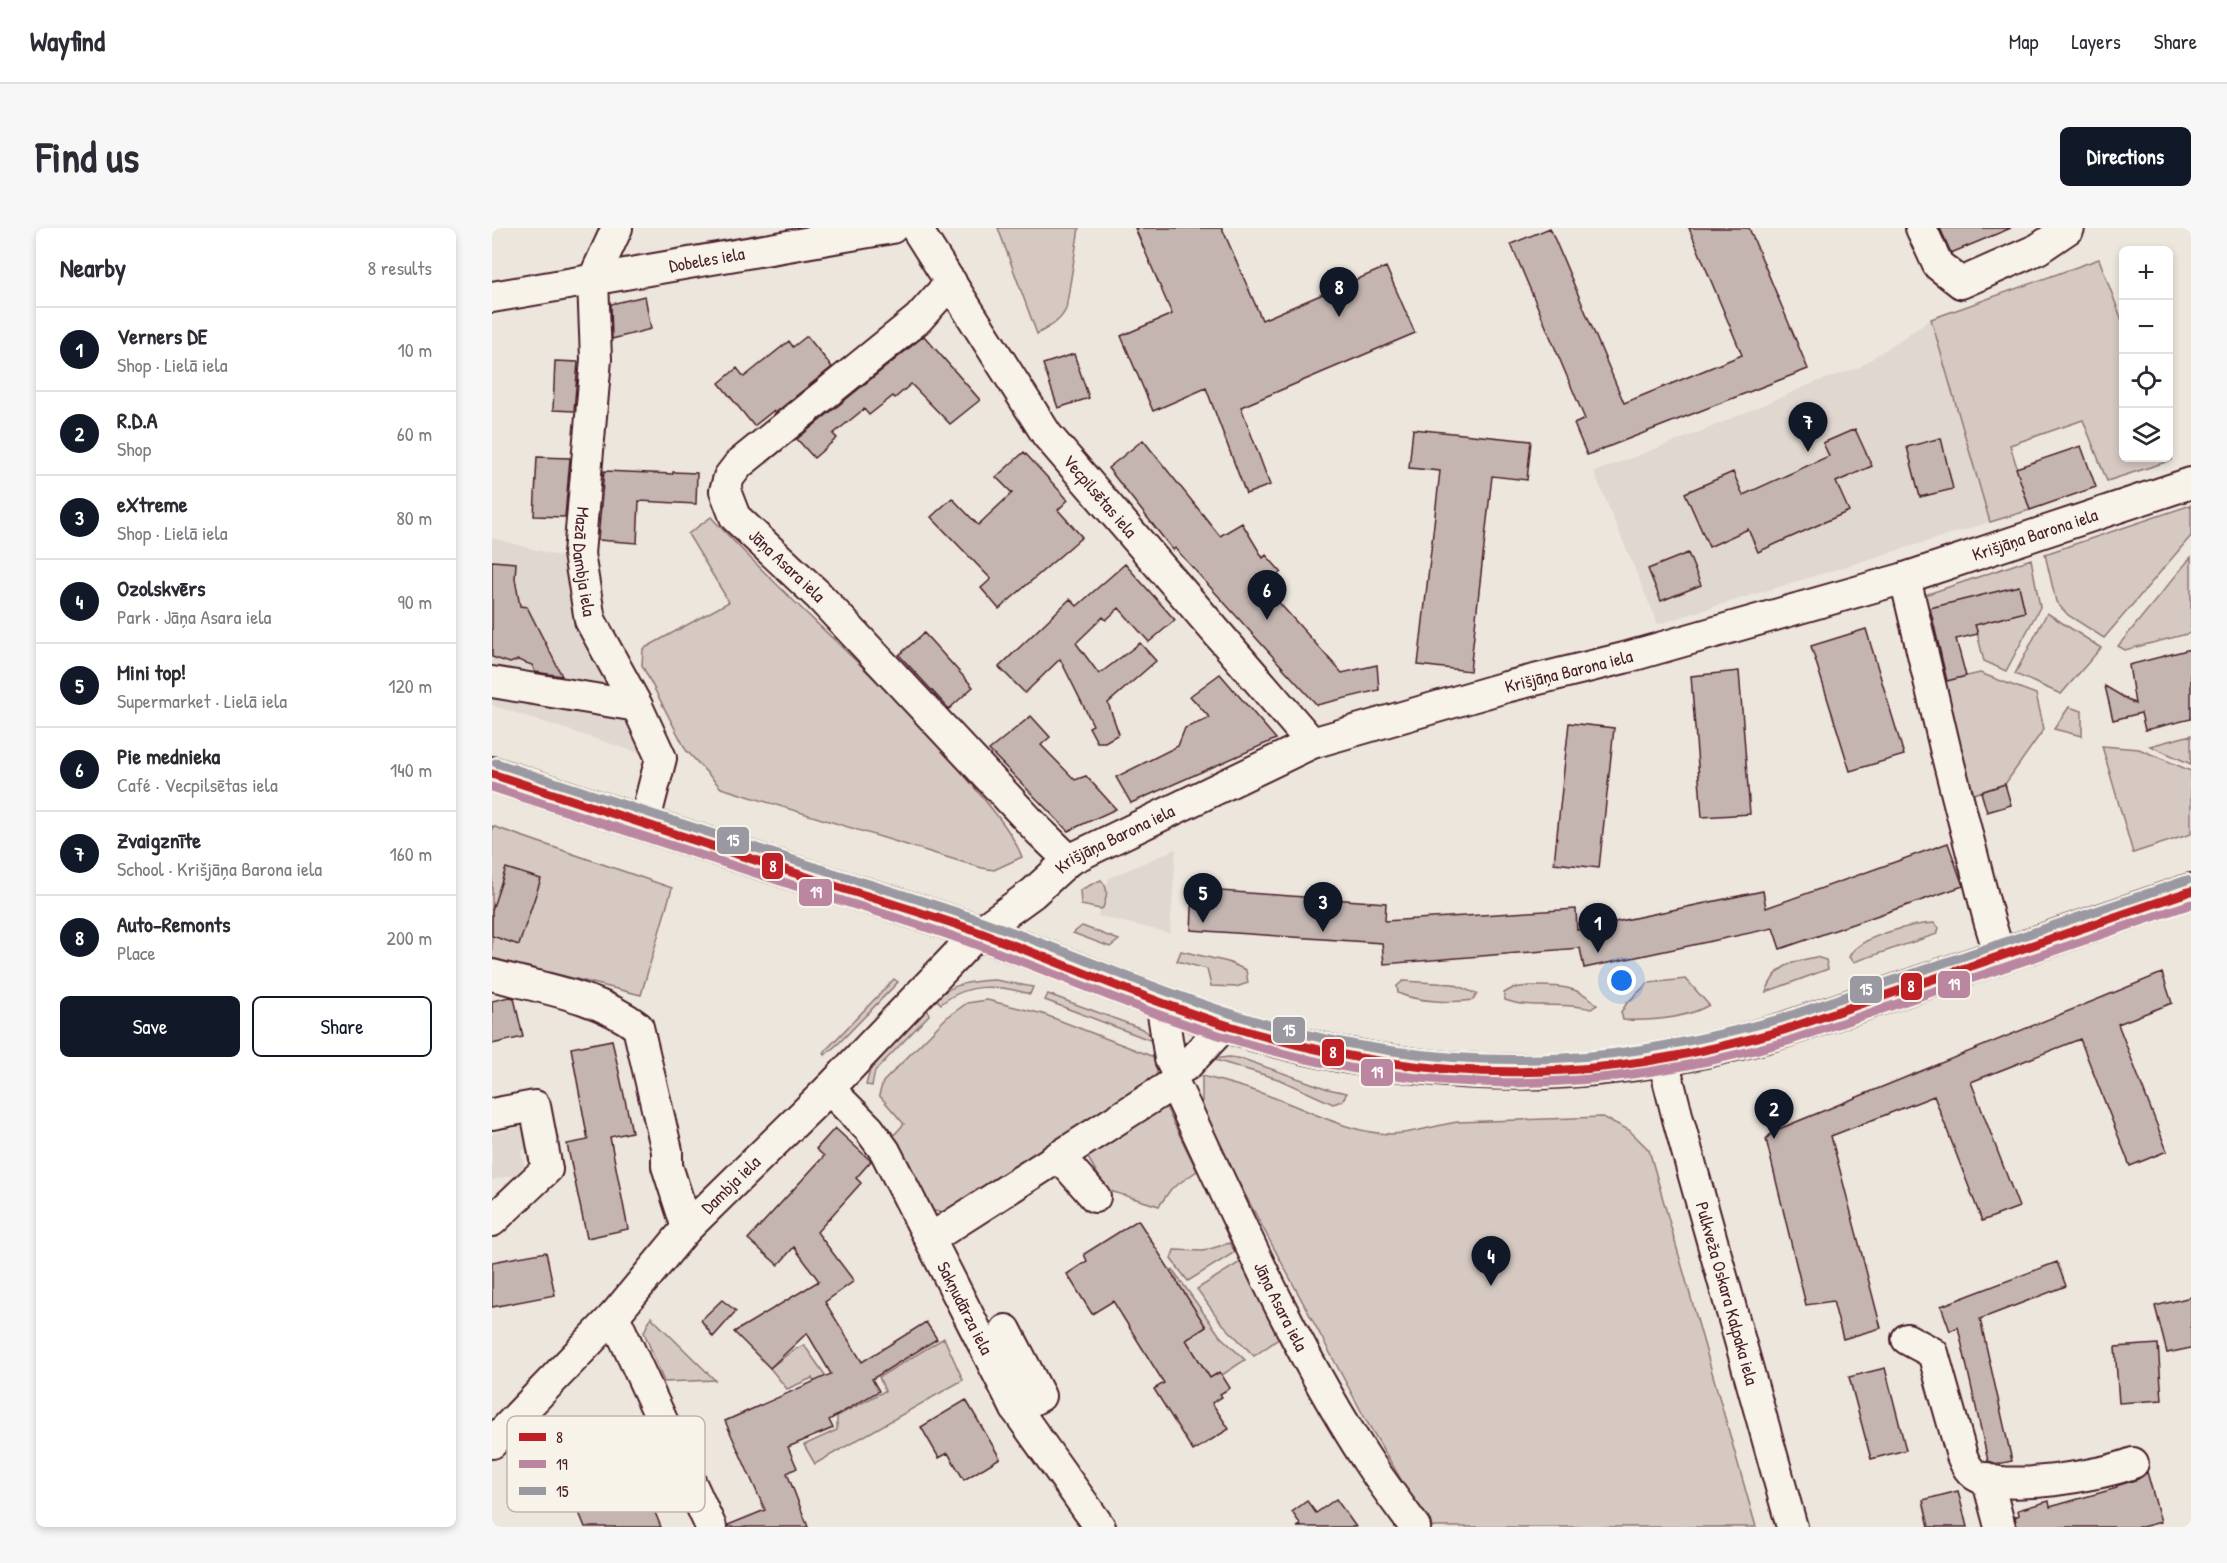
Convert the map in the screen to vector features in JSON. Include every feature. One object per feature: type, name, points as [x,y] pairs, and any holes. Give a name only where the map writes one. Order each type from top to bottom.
[{"type":"main road","points":[[492,774],[978,933],[1225,1025],[1314,1050],[1441,1068],[1544,1070],[1603,1067],[1663,1059],[1724,1047],[1784,1030],[2191,891]]},
{"type":"street","points":[[593,280],[616,228]]},
{"type":"street","name":"Dobeles iela","points":[[492,297],[892,228]]},
{"type":"street","name":"Vecpilsētas iela","points":[[916,228],[1047,435],[1312,743]]},
{"type":"street","points":[[1921,228],[1938,266],[1960,283],[2038,249],[2069,228]]},
{"type":"street","name":"Mazā Dambja iela","points":[[593,280],[596,359],[579,554],[590,620],[637,706],[661,758],[644,824]]},
{"type":"street","name":"Jāņa Asara iela","points":[[951,282],[918,319],[739,464],[729,477],[725,491],[735,517],[818,595],[1039,831],[1069,860]]},
{"type":"street","name":"Krišjāņa Barona iela","points":[[978,933],[1033,893],[1069,860],[1312,743],[1506,687],[1624,658],[1905,578],[2191,483]]},
{"type":"street","points":[[1905,578],[1946,752],[1989,920],[2001,956]]},
{"type":"street","points":[[492,682],[637,706]]},
{"type":"street","name":"Dambja iela","points":[[518,1416],[614,1316],[687,1228],[829,1089],[978,933]]},
{"type":"street","points":[[492,975],[578,998],[622,1014],[638,1027],[667,1151],[667,1166],[687,1228]]},
{"type":"street","name":"Jāņa Asara iela","points":[[1161,1001],[1175,1077],[1282,1308],[1315,1372],[1367,1460],[1414,1527]]},
{"type":"street","points":[[930,1239],[1059,1156],[1175,1077],[1225,1025]]},
{"type":"street","name":"Pulkveža Oskara Kalpaka iela","points":[[1663,1059],[1791,1527]]},
{"type":"street","name":"Sakņudārza iela","points":[[829,1089],[869,1129],[885,1151],[1016,1409],[1100,1527]]},
{"type":"street","points":[[492,1114],[535,1106],[548,1168],[492,1221]]},
{"type":"street","points":[[1059,1156],[1095,1197]]},
{"type":"street","points":[[614,1316],[660,1416]]},
{"type":"street","points":[[1006,1330],[1040,1396],[1016,1409]]},
{"type":"street","points":[[1907,1339],[1933,1353],[1966,1466],[1976,1476],[2003,1482],[2053,1481],[2119,1469],[2133,1463]]},
{"type":"street","name":"Dambja iela","points":[[492,1443],[507,1427]]},
{"type":"street","points":[[1986,1478],[2001,1527]]},
{"type":"street","points":[[704,1512],[711,1527]]},
{"type":"shaded area","points":[[998,228],[1079,228],[1066,309],[1057,321],[1037,334]]},
{"type":"shaded area","points":[[2099,259],[2119,312],[2119,462],[2166,462],[2107,481],[2083,420],[2010,445],[2030,510],[1990,522],[1931,319]]},
{"type":"shaded area","points":[[1931,319],[1990,522],[1658,624],[1594,472],[1700,432],[1816,382],[1858,368]]},
{"type":"shaded area","points":[[2191,505],[2191,536],[2104,638],[2068,615],[2056,602],[2045,554]]},
{"type":"shaded area","points":[[711,517],[876,680],[940,747],[999,818],[1022,857],[994,870],[982,868],[721,788],[686,750],[642,665],[643,649],[729,602],[688,534]]},
{"type":"shaded area","points":[[492,538],[566,558],[568,592],[583,635],[645,755],[492,705]]},
{"type":"shaded area","points":[[2191,557],[2191,633],[2125,650],[2118,646]]},
{"type":"shaded area","points":[[2031,559],[2040,607],[2006,671],[1984,661],[1975,625],[2025,612],[2019,587],[1925,609],[1922,596]]},
{"type":"shaded area","points":[[2047,613],[2101,648],[2061,694],[2015,674]]},
{"type":"shaded area","points":[[1980,673],[2036,694],[2044,729],[2005,784],[1967,796],[1941,682]]},
{"type":"shaded area","points":[[2069,707],[2082,711],[2082,736],[2054,729]]},
{"type":"shaded area","points":[[2191,735],[2191,764],[2150,746]]},
{"type":"shaded area","points":[[2102,746],[2139,749],[2191,771],[2191,834],[2133,853]]},
{"type":"shaded area","points":[[492,826],[672,888],[641,995],[492,958]]},
{"type":"shaded area","points":[[1176,849],[1170,933],[1098,916],[1109,878]]},
{"type":"shaded area","points":[[1101,880],[1106,890],[1103,908],[1081,905],[1080,890]]},
{"type":"shaded area","points":[[1934,923],[1939,928],[1937,934],[1854,962],[1849,957],[1854,950],[1874,937],[1887,932]]},
{"type":"shaded area","points":[[1082,926],[1119,940],[1110,947],[1073,933]]},
{"type":"shaded area","points":[[1181,951],[1228,962],[1246,970],[1248,983],[1236,987],[1211,986],[1207,969],[1177,961]]},
{"type":"shaded area","points":[[1816,957],[1826,960],[1828,969],[1766,992],[1775,976],[1785,966]]},
{"type":"shaded area","points":[[894,979],[898,982],[825,1055],[824,1052]]},
{"type":"shaded area","points":[[1686,979],[1709,1005],[1700,1010],[1668,1018],[1623,1020],[1621,1012],[1627,1003],[1648,983]]},
{"type":"shaded area","points":[[995,980],[1033,987],[1030,994],[984,987],[962,992],[941,1004],[936,999],[956,986]]},
{"type":"shaded area","points":[[1403,981],[1453,984],[1477,994],[1473,1000],[1465,1001],[1415,998],[1398,993],[1397,986]]},
{"type":"shaded area","points":[[1556,986],[1574,990],[1590,998],[1597,1005],[1591,1009],[1515,1003],[1505,1000],[1504,993],[1513,988]]},
{"type":"shaded area","points":[[1048,994],[1140,1028],[1147,1032],[1155,1042],[1045,1000]]},
{"type":"shaded area","points":[[987,1000],[1043,1014],[1159,1059],[1156,1077],[944,1213],[930,1210],[893,1136],[904,1124],[879,1095],[883,1082],[946,1018],[967,1003]]},
{"type":"shaded area","points":[[923,1010],[928,1011],[929,1015],[875,1071],[872,1086],[866,1085],[870,1070]]},
{"type":"shaded area","points":[[1229,1057],[1243,1059],[1328,1089],[1347,1093],[1342,1101],[1333,1104],[1278,1079],[1212,1059]]},
{"type":"shaded area","points":[[1202,1076],[1263,1094],[1345,1126],[1375,1133],[1408,1133],[1458,1122],[1603,1117],[1629,1130],[1649,1150],[1756,1527],[1429,1527],[1367,1422],[1202,1114]]},
{"type":"shaded area","points":[[1163,1101],[1197,1171],[1171,1189],[1159,1206],[1107,1190],[1084,1151]]},
{"type":"shaded area","points":[[522,1126],[528,1149],[521,1151],[526,1172],[492,1180],[492,1134]]},
{"type":"shaded area","points":[[1230,1243],[1235,1252],[1188,1281],[1171,1259],[1174,1250],[1203,1251]]},
{"type":"shaded area","points":[[1240,1262],[1280,1338],[1254,1356],[1220,1321],[1197,1289]]},
{"type":"shaded area","points":[[1173,1270],[1220,1336],[1245,1360],[1222,1375],[1219,1372],[1210,1378],[1186,1340],[1206,1327],[1170,1271]]},
{"type":"shaded area","points":[[651,1317],[715,1380],[664,1382],[644,1332]]},
{"type":"shaded area","points":[[944,1338],[963,1380],[815,1464],[804,1445],[837,1430],[837,1416],[885,1391],[879,1377]]},
{"type":"shaded area","points":[[804,1345],[847,1406],[830,1411],[812,1378],[787,1389],[770,1368]]},
{"type":"building","points":[[1135,228],[1222,228],[1262,320],[1386,267],[1415,333],[1241,407],[1270,485],[1246,494],[1206,388],[1153,411],[1121,336],[1172,314]]},
{"type":"building","points":[[1550,228],[1624,403],[1742,355],[1689,228],[1749,228],[1808,369],[1587,455],[1574,424],[1585,419],[1511,244]]},
{"type":"building","points":[[1940,228],[2011,228],[1951,253]]},
{"type":"building","points":[[645,296],[651,329],[612,339],[611,304]]},
{"type":"building","points":[[807,336],[832,367],[775,413],[773,411],[754,426],[719,383],[737,368],[744,377],[789,341],[793,347]]},
{"type":"building","points":[[924,336],[980,400],[950,424],[911,384],[869,415],[864,409],[833,434],[837,438],[814,458],[797,439]]},
{"type":"building","points":[[1074,354],[1089,398],[1058,408],[1043,364]]},
{"type":"building","points":[[555,361],[578,362],[574,411],[553,410]]},
{"type":"building","points":[[1413,429],[1531,441],[1527,480],[1492,476],[1470,671],[1418,665],[1440,471],[1409,468]]},
{"type":"building","points":[[1855,429],[1872,466],[1836,482],[1849,511],[1758,552],[1748,529],[1709,547],[1685,493],[1733,472],[1743,495],[1829,456],[1823,443]]},
{"type":"building","points":[[1941,438],[1953,489],[1920,497],[1907,447]]},
{"type":"building","points":[[1143,440],[1220,536],[1242,523],[1263,558],[1266,555],[1281,572],[1264,586],[1342,673],[1377,665],[1379,690],[1317,705],[1175,548],[1173,550],[1108,468]]},
{"type":"building","points":[[2081,446],[2096,487],[2030,510],[2016,468]]},
{"type":"building","points":[[1024,452],[1068,500],[1058,510],[1082,537],[999,609],[981,588],[991,579],[931,517],[952,498],[978,525],[1012,493],[996,477]]},
{"type":"building","points":[[537,457],[570,458],[565,517],[534,516]]},
{"type":"building","points":[[604,471],[697,473],[696,504],[639,501],[637,543],[598,540]]},
{"type":"building","points":[[1688,553],[1701,585],[1661,601],[1648,569]]},
{"type":"building","points":[[492,561],[516,563],[515,579],[520,606],[527,607],[562,676],[535,672],[532,665],[518,660],[510,663],[492,657]]},
{"type":"building","points":[[1125,564],[1175,620],[1149,642],[1119,608],[1106,620],[1103,617],[1076,643],[1099,674],[1140,643],[1156,661],[1108,703],[1119,734],[1105,742],[1097,742],[1089,727],[1093,725],[1060,659],[1025,693],[999,667],[1070,599],[1077,606]]},
{"type":"building","points":[[2019,586],[2025,612],[1975,625],[1978,634],[1956,639],[1966,676],[1947,681],[1930,608]]},
{"type":"building","points":[[1866,629],[1904,755],[1850,771],[1811,646]]},
{"type":"building","points":[[924,633],[973,687],[949,709],[899,655]]},
{"type":"building","points":[[2191,649],[2191,719],[2145,730],[2141,713],[2113,720],[2105,686],[2135,704],[2129,665]]},
{"type":"building","points":[[1739,671],[1750,814],[1702,817],[1691,676]]},
{"type":"building","points":[[1220,674],[1276,739],[1131,803],[1116,777],[1178,746],[1185,728],[1210,718],[1190,696]]},
{"type":"building","points":[[1031,716],[1050,737],[1041,745],[1075,780],[1086,776],[1116,809],[1068,831],[989,750]]},
{"type":"building","points":[[1569,723],[1614,728],[1599,868],[1554,863]]},
{"type":"building","points":[[2005,784],[2011,805],[1987,812],[1981,792]]},
{"type":"building","points":[[1948,843],[1963,886],[1780,949],[1773,928],[1584,968],[1580,948],[1384,964],[1382,943],[1191,930],[1193,889],[1386,903],[1385,921],[1576,909],[1577,930],[1763,891],[1766,908]]},
{"type":"building","points":[[506,868],[541,879],[519,945],[492,936],[492,910]]},
{"type":"building","points":[[2162,973],[2172,1003],[2118,1024],[2167,1151],[2130,1166],[2080,1039],[1971,1082],[2019,1207],[1982,1221],[1934,1096],[1831,1136],[1881,1328],[1843,1339],[1833,1301],[1806,1305],[1766,1139],[1774,1131]]},
{"type":"building","points":[[514,998],[523,1037],[492,1044],[492,1001]]},
{"type":"building","points":[[612,1040],[632,1132],[610,1137],[628,1229],[587,1238],[567,1144],[588,1140],[571,1048]]},
{"type":"building","points":[[835,1128],[871,1161],[856,1178],[861,1183],[817,1232],[854,1281],[825,1302],[862,1362],[926,1322],[937,1339],[872,1379],[879,1391],[829,1420],[833,1428],[788,1447],[797,1468],[787,1473],[808,1527],[728,1527],[728,1525],[765,1510],[725,1421],[831,1374],[807,1333],[770,1368],[734,1332],[819,1281],[794,1247],[778,1265],[748,1239],[824,1156],[816,1149]]},
{"type":"building","points":[[1138,1220],[1206,1327],[1186,1340],[1210,1378],[1220,1372],[1230,1388],[1212,1403],[1229,1429],[1193,1451],[1154,1389],[1164,1383],[1113,1301],[1092,1314],[1067,1274],[1087,1261],[1084,1254]]},
{"type":"building","points":[[546,1252],[555,1295],[492,1307],[492,1262]]},
{"type":"building","points":[[2057,1262],[2066,1286],[1980,1319],[2012,1461],[1998,1464],[1988,1461],[1958,1327],[1950,1331],[1941,1306]]},
{"type":"building","points":[[2191,1297],[2191,1348],[2167,1353],[2155,1306]]},
{"type":"building","points":[[722,1300],[736,1311],[713,1337],[701,1320]]},
{"type":"building","points":[[2158,1344],[2162,1400],[2119,1403],[2115,1347]]},
{"type":"building","points":[[1885,1368],[1906,1450],[1871,1459],[1849,1377]]},
{"type":"building","points":[[966,1400],[1000,1458],[964,1480],[948,1453],[939,1458],[921,1427]]},
{"type":"building","points":[[2147,1472],[2161,1522],[2142,1527],[2017,1527],[2015,1517],[2019,1515],[2018,1510],[2049,1501],[2050,1507],[2117,1488],[2116,1486],[2138,1479]]},
{"type":"building","points":[[1958,1491],[1967,1527],[1929,1527],[1923,1500]]},
{"type":"building","points":[[1336,1499],[1356,1527],[1297,1527],[1301,1525],[1292,1512],[1307,1501],[1316,1513]]},
{"type":"building","points":[[579,1512],[655,1512],[661,1527],[585,1527]]},
{"type":"transit line","name":"15","points":[[496,763],[962,914],[1226,1012],[1350,1044],[1392,1051],[1477,1059],[1591,1056],[1645,1049],[1727,1033],[1780,1019],[2187,880]]},
{"type":"transit line","name":"8","points":[[492,774],[961,926],[1159,1002],[1226,1025],[1309,1048],[1351,1056],[1436,1068],[1479,1071],[1522,1072],[1621,1065],[1730,1044],[1784,1030],[2191,891]]},
{"type":"transit line","name":"19","points":[[492,787],[955,937],[1222,1036],[1295,1056],[1365,1071],[1435,1080],[1505,1083],[1574,1080],[1644,1073],[1715,1059],[1788,1041],[2191,904]]},
{"type":"place","name":"Auto-Remonts","points":[[1339,317]]},
{"type":"place","name":"Zvaigznīte","points":[[1808,452]]},
{"type":"place","name":"Pie mednieka","points":[[1267,620]]},
{"type":"place","name":"Mini top!","points":[[1203,923]]},
{"type":"place","name":"eXtreme","points":[[1323,932]]},
{"type":"place","name":"Verners DE","points":[[1598,953]]},
{"type":"place","name":"R.D.A","points":[[1774,1139]]},
{"type":"place","name":"Ozolskvērs","points":[[1491,1286]]}]
